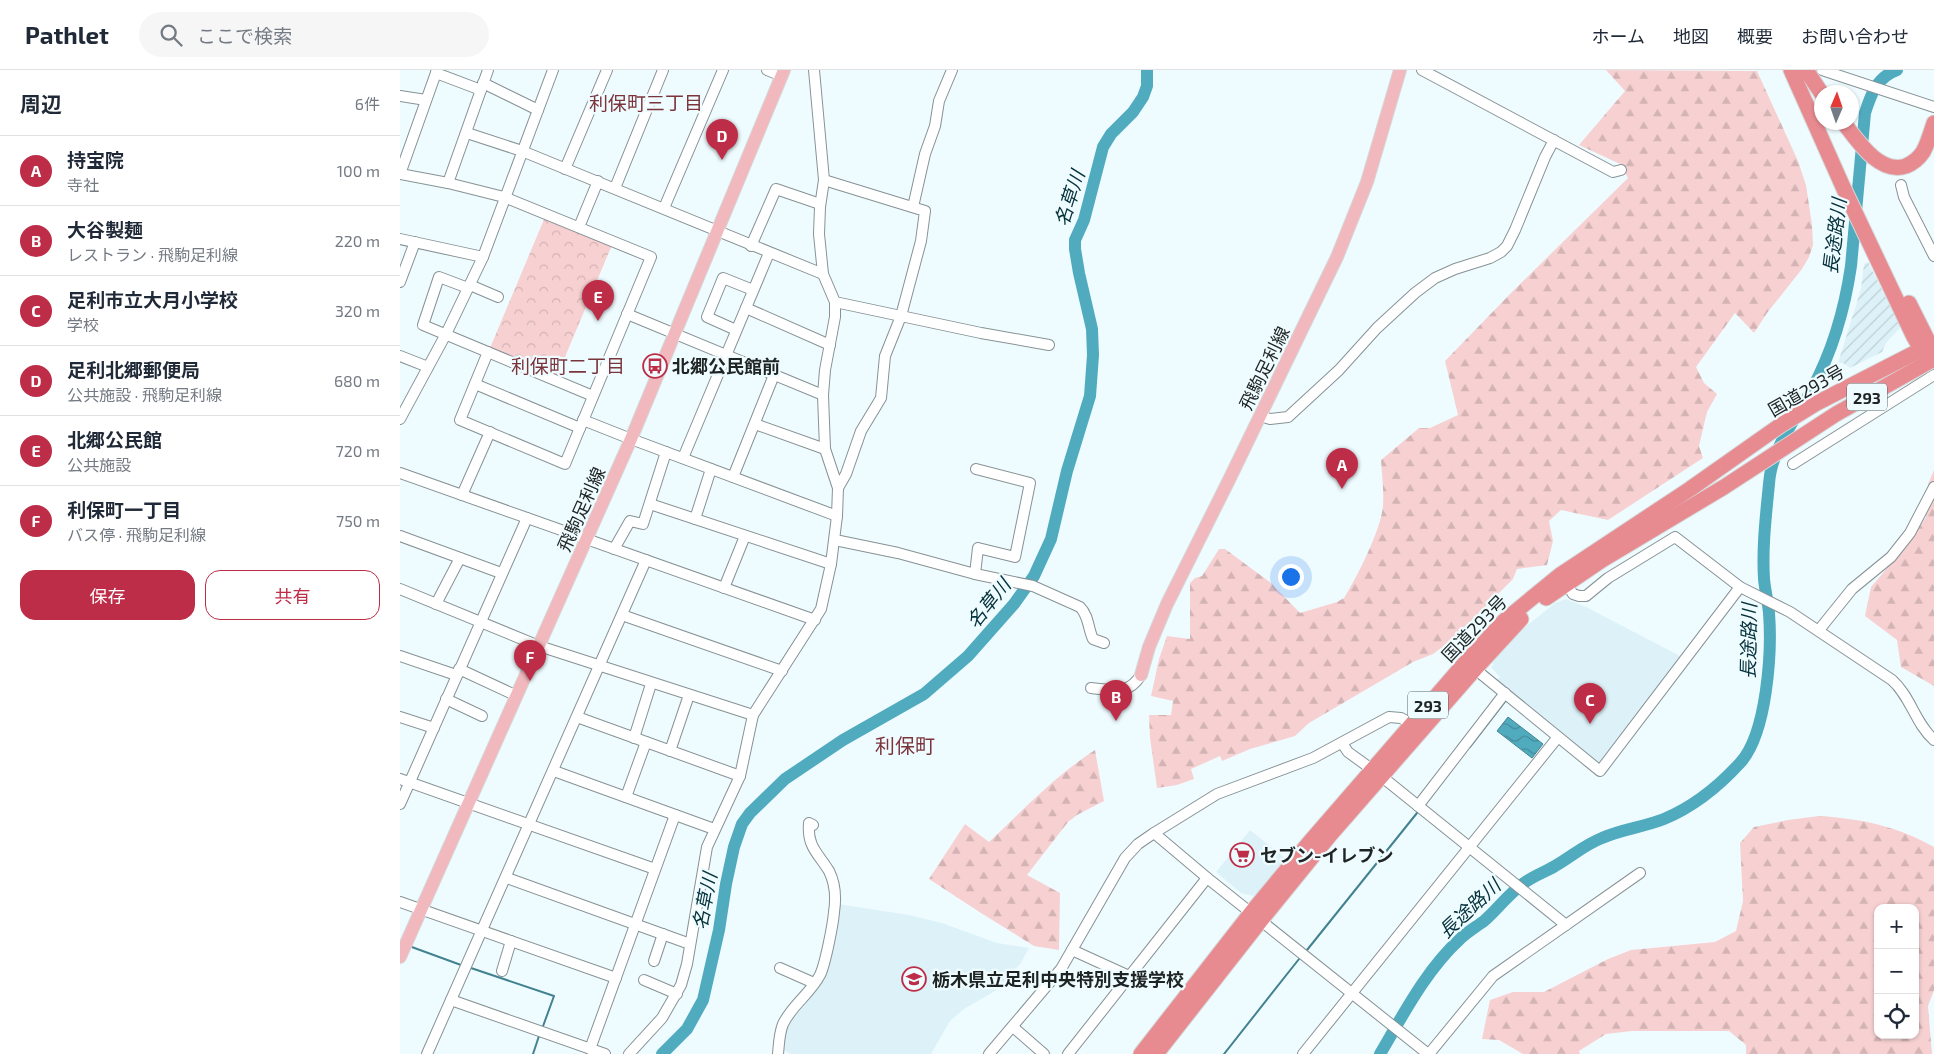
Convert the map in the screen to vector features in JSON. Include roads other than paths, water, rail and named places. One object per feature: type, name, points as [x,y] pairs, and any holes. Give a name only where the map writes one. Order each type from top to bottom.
[{"type":"highway","points":[[1791,70],[1866,229],[1930,349]]},
{"type":"highway","points":[[1798,70],[1845,184]]},
{"type":"highway","points":[[1806,70],[1816,85]]},
{"type":"highway","points":[[1849,130],[1874,158],[1892,167],[1904,167],[1914,162],[1923,152],[1934,123]]},
{"type":"highway","name":"国道293号","points":[[1376,772],[1517,623],[1563,580],[1781,425],[1815,404],[1930,349]]},
{"type":"highway","name":"国道293号","points":[[1140,1054],[1376,772],[1412,724],[1491,634],[1531,598],[1623,546],[1756,466],[1930,349]]},
{"type":"highway","name":"国道293号","points":[[1156,1054],[1256,916]]},
{"type":"main road","name":"飛駒足利線","points":[[1141,675],[1166,604],[1324,286],[1355,216],[1388,117],[1400,70]]},
{"type":"main road","name":"飛駒足利線","points":[[400,957],[630,439],[783,73]]},
{"type":"street","points":[[448,183],[488,70]]},
{"type":"street","points":[[566,169],[607,70]]},
{"type":"street","points":[[615,188],[664,70]]},
{"type":"street","points":[[664,208],[723,70]]},
{"type":"street","points":[[767,70],[783,73]]},
{"type":"street","points":[[629,1054],[659,1022],[677,994],[684,976],[707,847],[740,776],[753,716],[821,610],[831,564],[835,540],[838,488],[825,449],[823,395],[836,317],[834,302],[823,274],[819,234],[820,204],[824,180],[814,70]]},
{"type":"street","points":[[913,207],[925,154],[935,126],[939,101],[952,70]]},
{"type":"street","points":[[1422,70],[1612,172],[1621,170]]},
{"type":"street","points":[[1826,71],[1934,107]]},
{"type":"street","points":[[488,352],[460,420],[565,464],[651,257],[504,197],[448,183],[400,174],[436,72],[482,86],[538,110]]},
{"type":"street","points":[[400,419],[446,334],[483,257],[538,110],[549,72]]},
{"type":"street","points":[[400,96],[426,100]]},
{"type":"street","points":[[466,133],[522,151],[598,181],[751,246],[823,274]]},
{"type":"street","points":[[1260,416],[1270,419],[1288,417],[1339,370],[1377,328],[1415,293],[1435,278],[1455,269],[1490,258],[1507,246],[1554,140]]},
{"type":"street","points":[[824,180],[925,211],[921,241],[901,316],[885,356],[881,398],[861,431],[846,474],[838,488]]},
{"type":"street","points":[[579,227],[598,181]]},
{"type":"street","points":[[1901,185],[1904,197],[1934,256]]},
{"type":"street","points":[[751,246],[776,189],[820,204]]},
{"type":"street","points":[[400,239],[483,257]]},
{"type":"street","points":[[400,282],[414,242]]},
{"type":"street","points":[[683,458],[770,253]]},
{"type":"street","points":[[498,297],[439,277],[423,325],[593,396]]},
{"type":"street","points":[[736,330],[707,318],[723,278],[754,290]]},
{"type":"street","points":[[834,302],[981,333],[1050,345]]},
{"type":"street","points":[[746,308],[830,345]]},
{"type":"street","points":[[627,314],[823,395]]},
{"type":"street","points":[[400,356],[428,367]]},
{"type":"street","points":[[733,476],[774,375]]},
{"type":"street","points":[[1793,464],[1934,375]]},
{"type":"street","points":[[475,384],[581,424],[630,439],[733,476],[837,516]]},
{"type":"street","points":[[754,424],[825,449]]},
{"type":"street","points":[[462,495],[490,432]]},
{"type":"street","points":[[614,549],[630,521],[643,524],[666,452]]},
{"type":"street","points":[[696,519],[712,469]]},
{"type":"street","points":[[975,574],[978,548],[1015,557],[1030,483],[976,469]]},
{"type":"street","points":[[400,473],[815,620]]},
{"type":"street","points":[[1819,630],[1852,589],[1891,557],[1910,533],[1934,487]]},
{"type":"street","points":[[650,504],[831,564]]},
{"type":"street","points":[[400,804],[405,780],[434,728],[526,518]]},
{"type":"street","points":[[400,536],[502,573]]},
{"type":"street","points":[[724,588],[746,536]]},
{"type":"street","points":[[1563,580],[1573,594],[1586,596],[1614,574],[1675,537],[1740,587],[1819,630],[1898,685],[1921,724],[1934,740]]},
{"type":"street","points":[[835,540],[898,553],[975,574],[1033,586],[1080,607],[1086,612],[1089,632],[1093,639],[1104,643]]},
{"type":"street","points":[[436,604],[460,558]]},
{"type":"street","points":[[428,1054],[646,560]]},
{"type":"street","points":[[1475,669],[1600,771],[1740,587]]},
{"type":"street","points":[[400,588],[539,646],[598,667],[753,716]]},
{"type":"street","points":[[622,615],[782,671]]},
{"type":"street","points":[[400,656],[458,672],[517,696]]},
{"type":"street","points":[[1091,688],[1127,689],[1136,684],[1141,675]]},
{"type":"street","points":[[634,738],[652,684]]},
{"type":"street","points":[[1418,806],[1504,693]]},
{"type":"street","points":[[670,751],[689,695]]},
{"type":"street","points":[[446,699],[482,716]]},
{"type":"street","points":[[400,717],[434,728]]},
{"type":"street","points":[[577,717],[740,776]]},
{"type":"street","points":[[989,1054],[1052,981],[1125,858],[1138,844],[1217,794],[1313,758],[1389,717],[1401,718],[1412,724]]},
{"type":"street","points":[[1303,1054],[1558,737]]},
{"type":"street","points":[[626,797],[646,742]]},
{"type":"street","points":[[1342,743],[1348,752],[1376,772],[1510,882],[1566,925]]},
{"type":"street","points":[[554,771],[714,829]]},
{"type":"street","points":[[405,780],[655,869]]},
{"type":"street","points":[[590,1049],[676,815]]},
{"type":"street","points":[[779,1053],[779,1036],[784,1024],[820,974],[834,913],[835,899],[829,872],[811,844],[808,835],[810,823],[813,825]]},
{"type":"street","points":[[1154,833],[1352,995],[1428,1054],[1493,976],[1640,873]]},
{"type":"street","points":[[507,878],[690,944]]},
{"type":"street","points":[[1068,1054],[1207,878]]},
{"type":"street","points":[[400,902],[616,978]]},
{"type":"street","points":[[654,961],[663,934]]},
{"type":"street","points":[[502,971],[512,941]]},
{"type":"street","points":[[1072,950],[1129,976]]},
{"type":"street","points":[[780,968],[814,984]]},
{"type":"street","points":[[644,980],[677,994]]},
{"type":"street","points":[[452,1000],[605,1054]]},
{"type":"street","points":[[1013,1027],[1044,1054]]},
{"type":"water","points":[[1508,717],[1543,744],[1532,758],[1497,731]]},
{"type":"waterway","name":"名草川","points":[[662,1054],[687,1029],[703,1000],[719,930],[734,847],[742,824],[750,813],[785,779],[843,740],[924,694],[968,656],[1014,604],[1034,576],[1051,539],[1067,471],[1090,396],[1093,355],[1092,329],[1079,273],[1075,240],[1084,220],[1103,147],[1111,134],[1133,112],[1143,97],[1147,86],[1147,70]]},
{"type":"waterway","name":"長途路川","points":[[1380,1054],[1406,1009],[1436,965],[1460,939],[1484,921],[1518,887],[1595,841],[1617,832],[1656,822],[1675,814],[1705,795],[1723,780],[1740,763],[1749,750],[1762,713],[1770,649],[1769,609],[1764,579],[1764,555],[1771,471],[1779,446],[1819,375],[1837,329],[1851,266],[1865,113],[1876,87],[1884,77],[1897,70]]},
{"type":"waterway","points":[[1470,747],[1507,699]]},
{"type":"waterway","points":[[1307,950],[1417,813]]},
{"type":"waterway","points":[[409,946],[461,965]]},
{"type":"waterway","points":[[1224,1054],[1299,959]]},
{"type":"waterway","points":[[468,967],[554,996],[542,1029]]},
{"type":"waterway","points":[[533,1054],[539,1036]]},
{"type":"place","name":"足利北郷郵便局","points":[[722,160]]},
{"type":"place","name":"北郷公民館","points":[[598,321]]},
{"type":"place","name":"北郷公民館前","points":[[655,366]]},
{"type":"place","name":"持宝院","points":[[1342,489]]},
{"type":"place","name":"利保町一丁目","points":[[530,681]]},
{"type":"place","name":"大谷製麺","points":[[1116,721]]},
{"type":"place","name":"足利市立大月小学校","points":[[1590,724]]},
{"type":"place","name":"セブン-イレブン","points":[[1242,855]]},
{"type":"place","name":"栃木県立足利中央特別支援学校","points":[[914,979]]},
{"type":"district","name":"利保町三丁目","points":[[646,102]]},
{"type":"district","name":"利保町二丁目","points":[[568,365]]},
{"type":"district","name":"利保町","points":[[905,745]]}]
